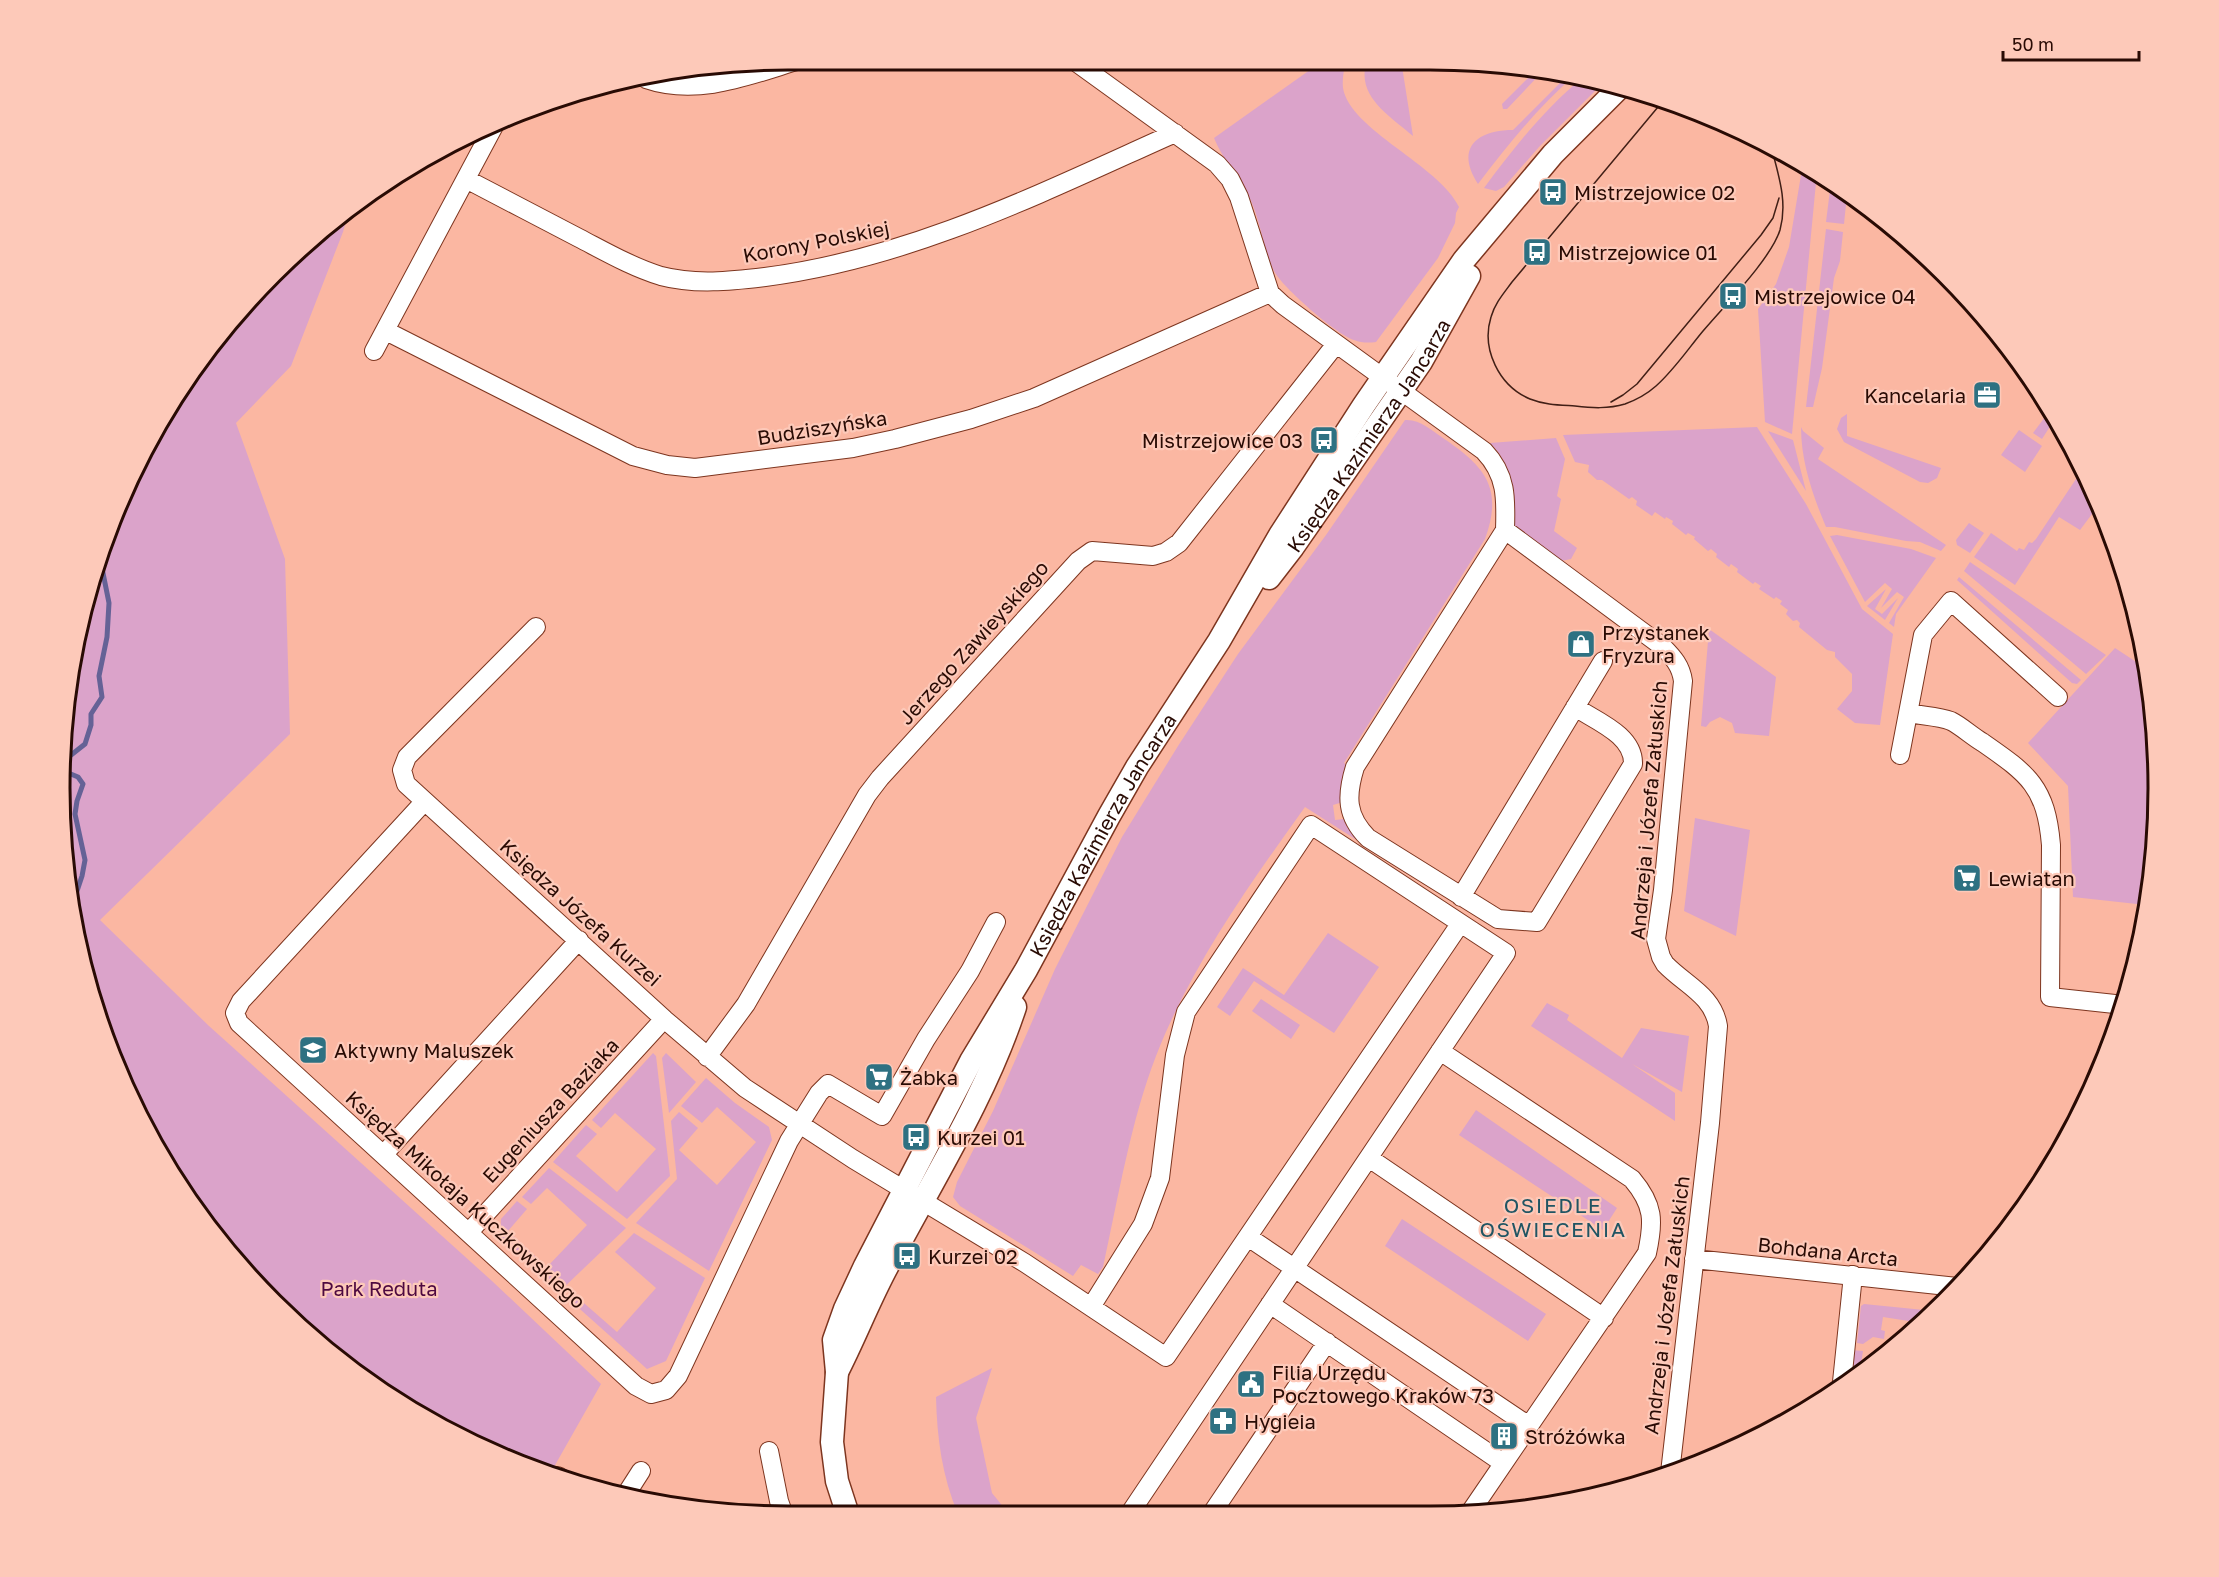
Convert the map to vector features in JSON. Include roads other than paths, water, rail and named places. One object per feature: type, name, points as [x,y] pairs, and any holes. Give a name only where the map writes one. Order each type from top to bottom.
[{"type":"street","points":[[1087,70],[1217,164],[1230,180],[1239,197],[1269,293],[1391,384],[1473,441],[1492,459],[1500,472],[1504,488],[1505,530],[1355,767],[1350,784],[1349,801],[1358,828],[1368,838],[1498,919],[1537,922],[1633,764],[1633,755],[1628,743],[1575,707]]},
{"type":"street","points":[[662,82],[683,86],[708,86],[760,71]]},
{"type":"street","name":"Księdza Kazimierza Jancarza","points":[[837,1372],[834,1340],[845,1309],[865,1266],[971,1061],[1026,970],[1131,777],[1219,641],[1293,547],[1464,260],[1553,154],[1613,94]]},
{"type":"street","name":"Korony Polskiej","points":[[466,179],[629,264],[662,276],[699,282],[736,280],[806,270],[860,259],[920,242],[987,217],[1174,133]]},
{"type":"street","points":[[374,351],[488,137]]},
{"type":"street","name":"Budziszyńska","points":[[386,331],[633,456],[667,465],[695,468],[853,448],[971,419],[1034,398],[1269,293]]},
{"type":"street","name":"Jerzego Zawieyskiego","points":[[707,1057],[746,1004],[867,795],[880,778],[1078,561],[1092,551],[1154,556],[1166,552],[1179,543],[1336,344]]},
{"type":"street","name":"Andrzeja i Józefa Załuskich","points":[[1505,530],[1663,647],[1682,671],[1683,681],[1663,890],[1656,939],[1665,964],[1709,1002],[1717,1017],[1718,1026],[1710,1123],[1671,1464]]},
{"type":"street","points":[[1900,755],[1923,634],[1951,601],[2058,697]]},
{"type":"street","name":"Księdza Józefa Kurzei","points":[[537,627],[407,757],[402,770],[406,784],[707,1057],[745,1088],[799,1125],[1025,1263],[1166,1357],[1248,1237]]},
{"type":"street","points":[[1461,897],[1603,661]]},
{"type":"street","points":[[1909,713],[1951,721],[2012,763],[2030,780],[2043,800],[2049,820],[2051,845],[2050,997],[2115,1004]]},
{"type":"street","name":"Księdza Mikołaja Kuczkowskiego","points":[[424,802],[241,1001],[235,1013],[239,1023],[636,1386],[651,1394],[666,1390],[678,1376],[786,1147],[819,1093],[828,1084],[882,1116],[926,1039],[970,971],[996,922]]},
{"type":"street","points":[[1091,1308],[1143,1224],[1160,1178],[1175,1055],[1186,1012],[1311,825],[1506,953],[1135,1506]]},
{"type":"street","points":[[1460,924],[1248,1237],[1529,1426]]},
{"type":"street","points":[[384,1154],[579,940]]},
{"type":"street","name":"Księdza Kazimierza Jancarza","points":[[837,1372],[876,1288],[923,1202],[996,1055],[1009,1024],[1026,970]]},
{"type":"street","name":"Eugeniusza Baziaka","points":[[469,1232],[664,1019]]},
{"type":"street","points":[[1440,1051],[1632,1179],[1642,1191],[1649,1205],[1653,1227],[1647,1253],[1475,1505]]},
{"type":"street","points":[[1369,1158],[1604,1318]]},
{"type":"street","name":"Bohdana Arcta","points":[[1695,1259],[1948,1286]]},
{"type":"street","points":[[1843,1376],[1853,1275]]},
{"type":"street","points":[[1270,1304],[1503,1463]]},
{"type":"street","points":[[1217,1506],[1327,1342]]},
{"type":"street","points":[[837,1372],[832,1442],[837,1481],[845,1506]]},
{"type":"street","points":[[769,1451],[781,1506]]},
{"type":"street","points":[[630,1489],[641,1471]]},
{"type":"waterway","points":[[71,755],[85,744],[91,725],[91,714],[102,697],[99,676],[107,637],[109,603],[104,576]]},
{"type":"waterway","points":[[71,774],[78,777],[83,784],[75,814],[85,860],[78,888]]},
{"type":"tram line","points":[[1657,108],[1512,282],[1495,307],[1489,329],[1491,354],[1495,365],[1509,385],[1530,399],[1558,405],[1612,407],[1637,399],[1663,380],[1746,282],[1775,242],[1780,230],[1783,198],[1774,159]]},
{"type":"tram line","points":[[1611,402],[1637,384],[1761,235],[1773,218],[1779,198]]},
{"type":"place","name":"Mistrzejowice 02","points":[[1553,192]]},
{"type":"place","name":"Mistrzejowice 01","points":[[1537,252]]},
{"type":"place","name":"Mistrzejowice 04","points":[[1733,296]]},
{"type":"place","name":"Kancelaria","points":[[1987,395]]},
{"type":"place","name":"Mistrzejowice 03","points":[[1324,440]]},
{"type":"place","name":"Przystanek Fryzura","points":[[1581,644]]},
{"type":"place","name":"Lewiatan","points":[[1967,878]]},
{"type":"place","name":"Aktywny Maluszek","points":[[313,1050]]},
{"type":"place","name":"Żabka","points":[[879,1077]]},
{"type":"place","name":"Kurzei 01","points":[[916,1137]]},
{"type":"place","name":"Kurzei 02","points":[[907,1256]]},
{"type":"place","name":"Filia Urzędu Pocztowego Kraków 73","points":[[1251,1384]]},
{"type":"place","name":"Hygieia","points":[[1223,1421]]},
{"type":"place","name":"Stróżówka","points":[[1504,1436]]},
{"type":"district","name":"OSIEDLE OŚWIECENIA","points":[[1553,1217]]},
{"type":"park label","name":"Park Reduta","points":[[379,1288]]}]
